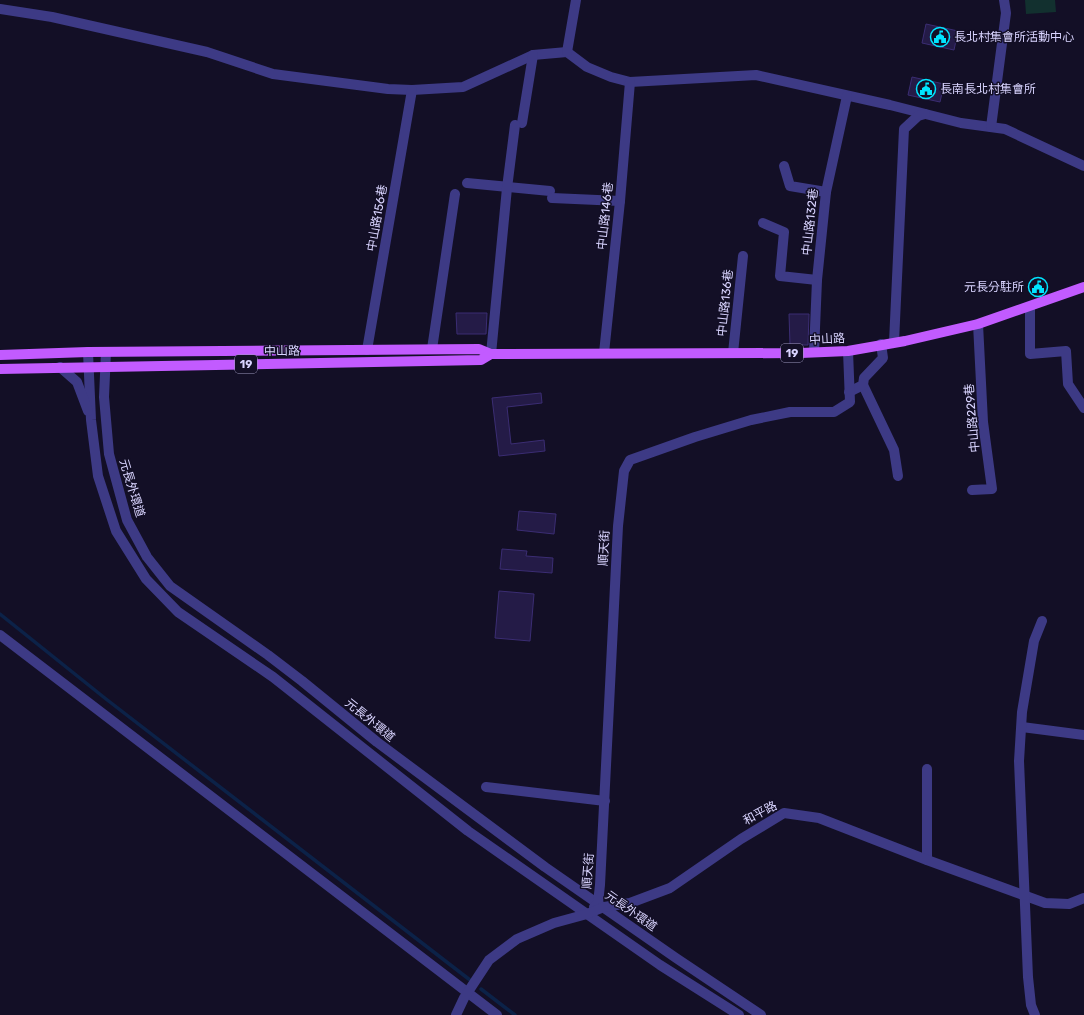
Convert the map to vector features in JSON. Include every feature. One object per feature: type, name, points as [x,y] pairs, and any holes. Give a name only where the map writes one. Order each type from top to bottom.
[{"type":"main road","name":"中山路","points":[[0,354],[432,349],[479,349],[491,354],[848,351],[978,324],[1084,287]]},
{"type":"main road","name":"中山路","points":[[0,369],[481,360],[491,354]]},
{"type":"street","points":[[567,52],[576,0]]},
{"type":"street","points":[[991,127],[1006,13],[1004,0]]},
{"type":"street","points":[[0,9],[52,17],[207,52],[273,74],[388,89],[412,90],[463,87],[533,55],[567,52],[587,67],[611,77],[630,82],[756,75],[960,123],[1005,129],[1084,166]]},
{"type":"street","points":[[491,354],[507,188],[533,55]]},
{"type":"street","name":"中山路146巷","points":[[604,353],[620,201],[630,82]]},
{"type":"street","name":"中山路156巷","points":[[367,350],[412,90]]},
{"type":"street","name":"中山路132巷","points":[[814,352],[817,280],[826,192],[847,96]]},
{"type":"street","points":[[894,342],[904,129],[918,116],[925,114]]},
{"type":"street","points":[[784,166],[790,186],[826,192]]},
{"type":"street","points":[[467,183],[551,195],[620,201]]},
{"type":"street","points":[[432,349],[455,194]]},
{"type":"street","points":[[763,223],[784,232],[780,276],[817,280]]},
{"type":"street","name":"中山路136巷","points":[[733,353],[743,256]]},
{"type":"street","points":[[1030,307],[1030,354],[1066,351],[1068,384],[1084,408]]},
{"type":"street","name":"中山路229巷","points":[[972,490],[992,489],[983,422],[978,324]]},
{"type":"street","points":[[881,344],[883,358],[864,378],[863,385],[894,450],[898,476]]},
{"type":"street","name":"順天街","points":[[601,905],[600,885],[618,526],[624,471],[630,460],[751,420],[790,412],[834,412],[850,402],[848,351]]},
{"type":"street","points":[[88,352],[90,367],[91,420],[98,476],[116,531],[146,579],[178,612],[273,677],[468,830],[660,965],[739,1015]]},
{"type":"street","name":"元長外環道","points":[[106,352],[104,397],[109,454],[127,520],[147,557],[170,586],[274,660],[377,742],[544,867],[761,1015]]},
{"type":"street","points":[[60,367],[77,382],[91,420]]},
{"type":"street","points":[[849,392],[863,385]]},
{"type":"street","points":[[1035,1015],[1031,1005],[1028,977],[1019,761],[1022,712],[1034,641],[1042,621]]},
{"type":"street","points":[[0,635],[468,992],[496,1015]]},
{"type":"street","points":[[1022,727],[1084,735]]},
{"type":"street","points":[[926,860],[927,769]]},
{"type":"street","points":[[486,788],[605,802]]},
{"type":"street","name":"和平路","points":[[468,992],[488,960],[517,939],[554,923],[587,914],[601,905],[630,903],[670,888],[741,839],[784,813],[819,818],[926,860],[1045,903],[1069,904],[1084,898]]},
{"type":"street","points":[[456,1015],[468,992]]},
{"type":"green space","points":[[1025,0],[1055,0],[1056,12],[1026,14]]},
{"type":"building","name":"長北村集會所活動中心","points":[[926,24],[958,31],[954,50],[922,43]]},
{"type":"building","name":"長南長北村集會所","points":[[912,77],[944,84],[940,102],[908,95]]},
{"type":"building","points":[[456,313],[487,313],[486,334],[457,334]]},
{"type":"building","points":[[789,314],[809,314],[808,345],[790,345]]},
{"type":"building","points":[[541,393],[542,403],[507,407],[511,444],[544,440],[545,451],[499,456],[492,398]]},
{"type":"building","points":[[519,511],[556,514],[554,534],[517,530]]},
{"type":"building","points":[[502,549],[527,551],[526,556],[553,558],[552,573],[500,569]]},
{"type":"building","points":[[499,591],[534,594],[530,641],[495,638]]},
{"type":"waterway","points":[[0,614],[106,699],[470,980]]},
{"type":"waterway","points":[[481,989],[515,1015]]},
{"type":"place","name":"長北村集會所活動中心","points":[[940,37]]},
{"type":"place","name":"長南長北村集會所","points":[[926,89]]},
{"type":"place","name":"元長分駐所","points":[[1038,287]]}]
